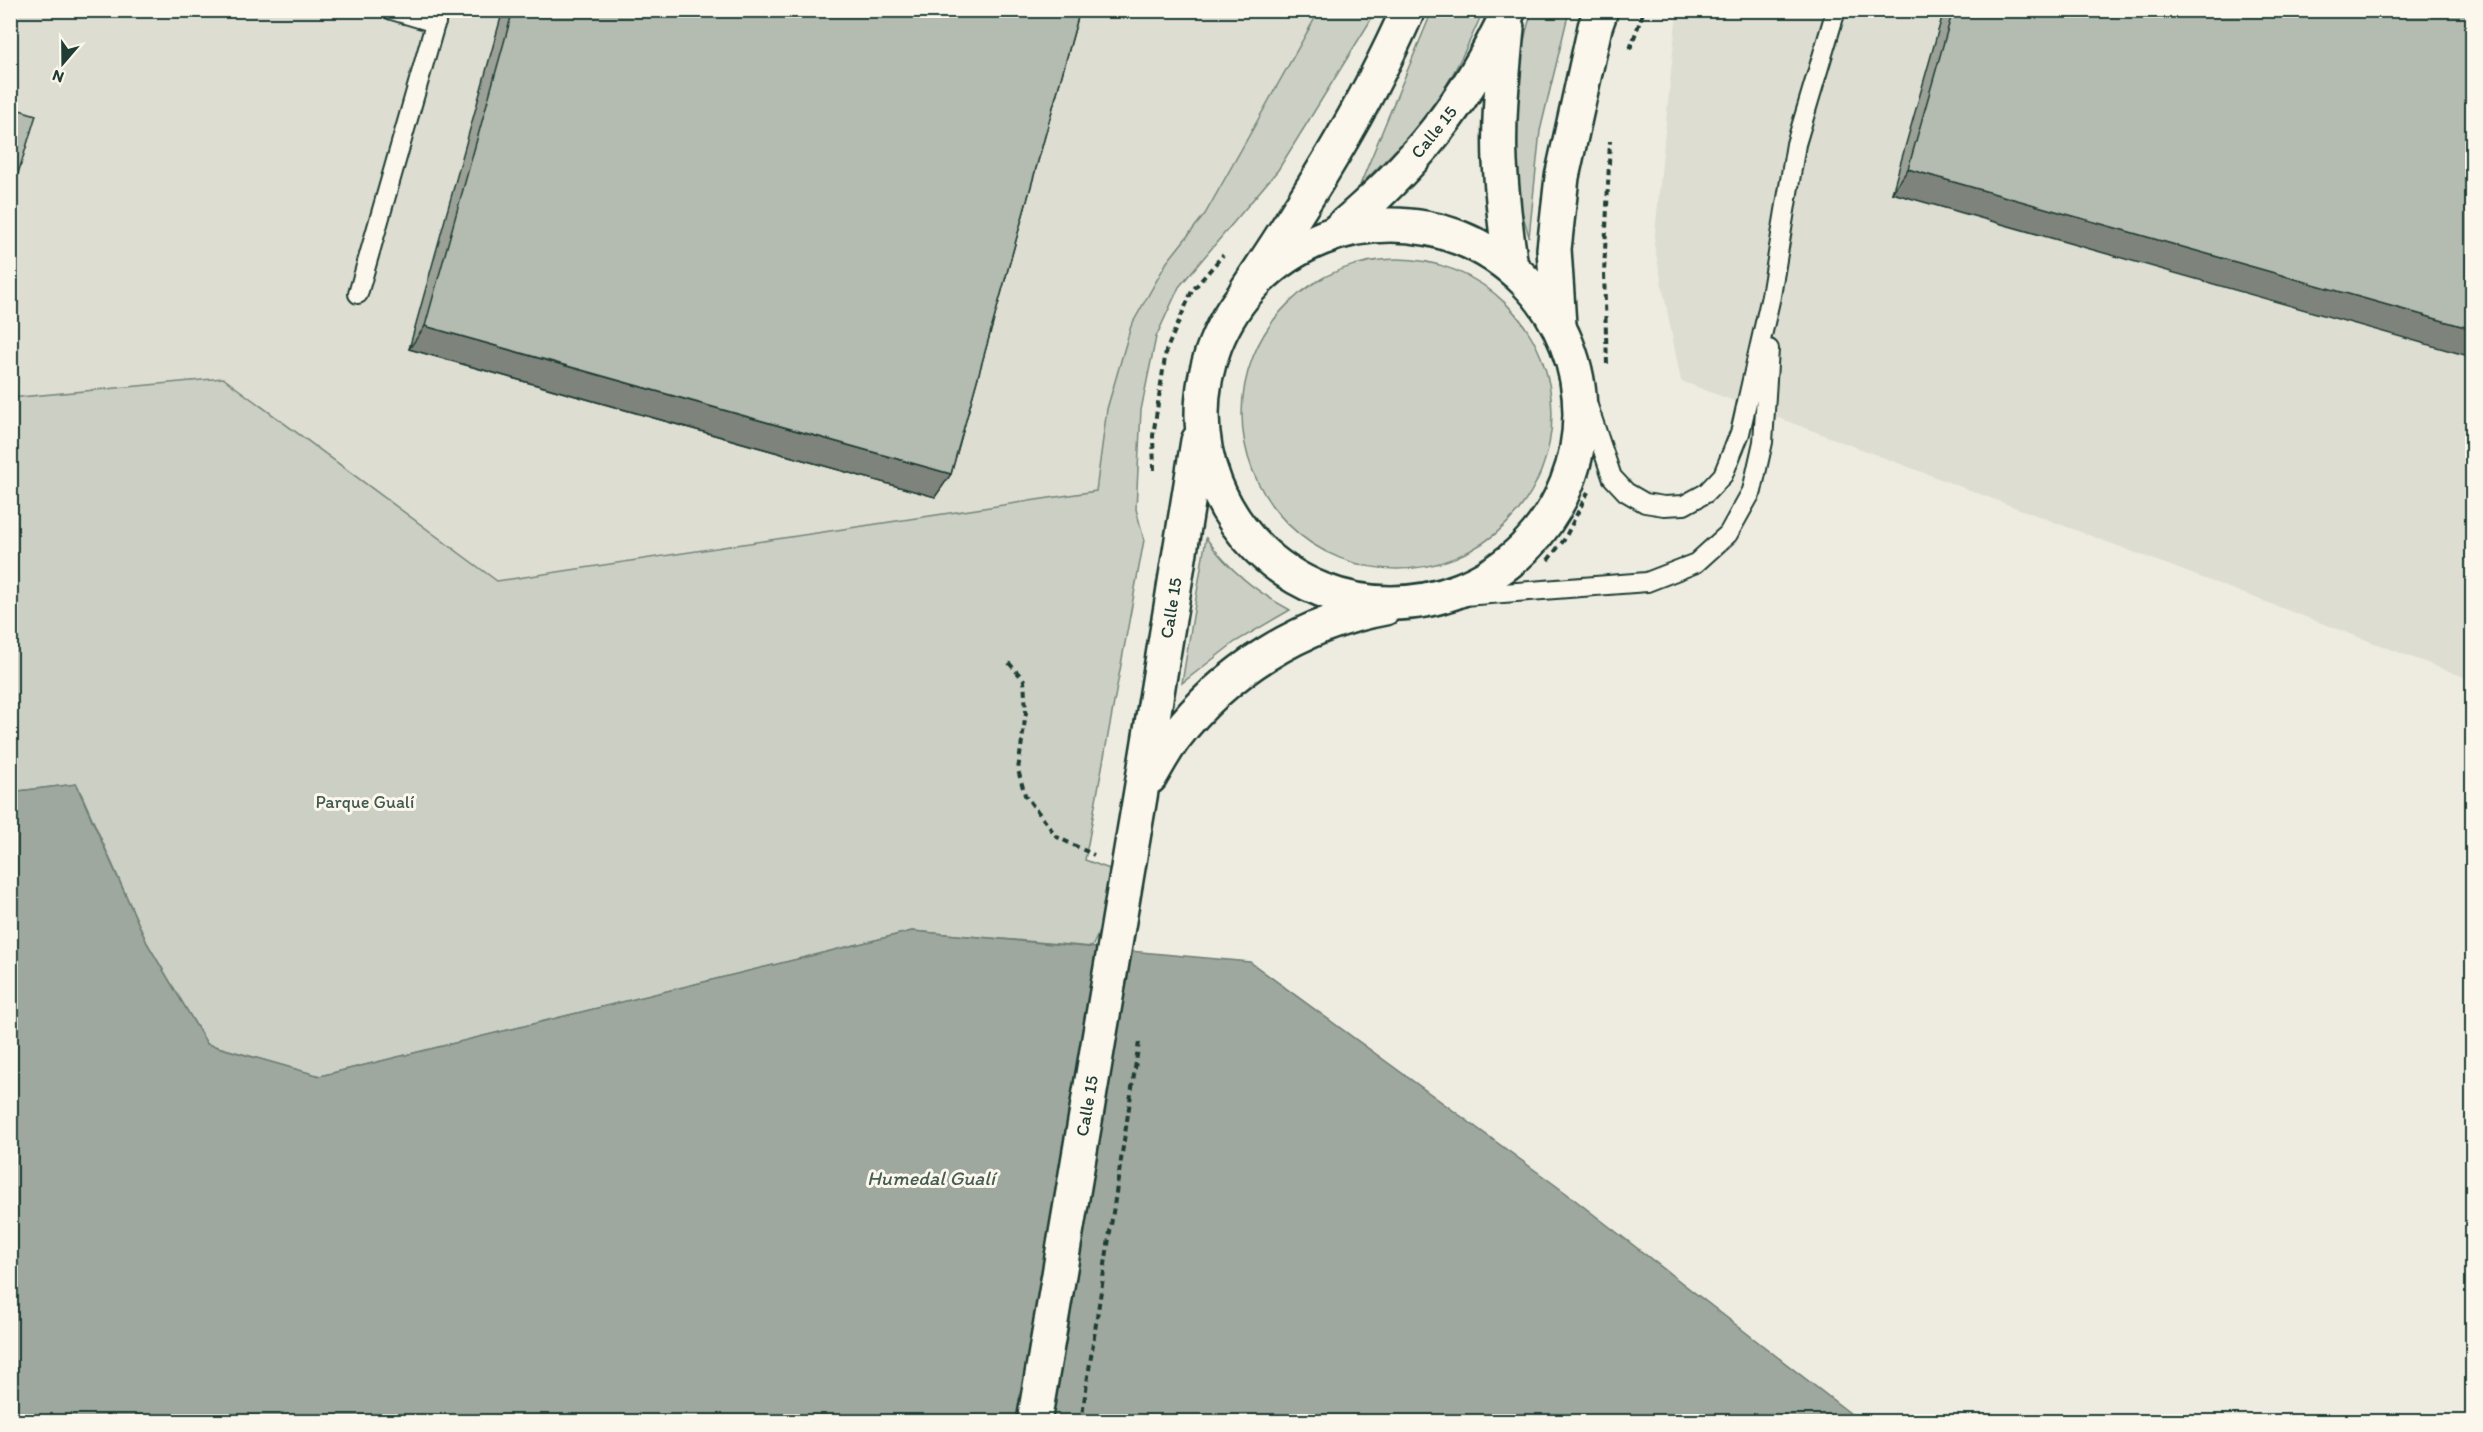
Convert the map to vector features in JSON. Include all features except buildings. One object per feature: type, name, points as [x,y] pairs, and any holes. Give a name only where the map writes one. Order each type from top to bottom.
[{"type":"street","points":[[1246,291],[1286,255],[1335,233],[1380,225],[1427,228],[1472,243],[1511,267],[1538,294],[1559,325],[1577,373],[1581,422],[1574,470],[1554,514],[1523,552],[1484,580],[1438,598],[1397,604],[1355,600],[1315,588],[1279,567],[1247,538],[1223,504],[1208,466],[1200,425],[1204,377],[1216,340],[1220,331],[1246,291],[1305,202],[1369,92],[1408,10]]},
{"type":"street","points":[[1559,325],[1554,249],[1562,177],[1595,27],[1601,10]]},
{"type":"street","name":"Calle 15","points":[[1335,233],[1380,194],[1421,151],[1457,104],[1488,53],[1508,11]]},
{"type":"street","name":"Calle 15","points":[[1508,11],[1500,106],[1500,160],[1511,267]]},
{"type":"street","name":"Calle 15","points":[[1034,1422],[1200,425]]},
{"type":"street","name":"Calle 15","points":[[1138,801],[1173,738],[1207,700],[1263,655],[1318,627],[1378,609],[1438,598]]},
{"type":"lane","points":[[358,294],[438,17],[392,10]]},
{"type":"lane","points":[[1577,373],[1611,477],[1626,492],[1644,502],[1664,506],[1684,505],[1706,493],[1723,475],[1740,433],[1772,296],[1796,144],[1836,10]]},
{"type":"lane","points":[[1438,598],[1647,582],[1696,563],[1728,534],[1752,491],[1763,442],[1772,296]]},
{"type":"path","points":[[1604,273],[1610,136]]},
{"type":"path","points":[[1009,663],[1024,680],[1026,712],[1018,770],[1025,795],[1057,837],[1096,856]]},
{"type":"path","points":[[1081,1422],[1140,1035]]},
{"type":"shaded area","points":[[11,11],[1319,11],[1204,214],[1167,262],[1107,409],[1096,491],[497,581],[223,378],[11,398]]},
{"type":"shaded area","points":[[1677,11],[2472,11],[2472,680],[1681,381],[1654,244]]},
{"type":"green space","name":"Parque Gualí","points":[[1319,11],[1373,11],[1369,23],[1278,170],[1179,287],[1156,337],[1141,410],[1136,509],[1144,540],[1085,860],[1126,875],[1092,947],[912,931],[320,1076],[207,1044],[147,943],[77,784],[11,792],[10,398],[223,378],[497,581],[1096,491],[1107,409],[1131,326],[1167,262],[1205,214]]},
{"type":"green space","points":[[1432,11],[1483,11],[1461,60],[1433,106],[1408,137],[1360,185]]},
{"type":"green space","points":[[1532,11],[1569,11],[1540,131],[1529,237],[1516,188],[1511,144],[1513,98]]},
{"type":"green space","points":[[1397,259],[1427,262],[1456,271],[1483,285],[1507,304],[1526,328],[1540,355],[1549,384],[1552,414],[1549,444],[1540,473],[1526,500],[1507,524],[1483,543],[1456,557],[1427,566],[1397,569],[1367,566],[1338,557],[1311,543],[1287,524],[1268,500],[1254,473],[1245,444],[1242,414],[1245,384],[1254,355],[1268,328],[1287,304],[1311,285],[1338,271],[1367,262]]},
{"type":"green space","points":[[1206,538],[1244,579],[1290,610],[1235,642],[1182,683]]},
{"type":"water","name":"Humedal Gualí","points":[[76,784],[147,943],[207,1044],[320,1076],[912,931],[1250,962],[1566,1193],[1860,1421],[11,1421],[10,792]]}]
